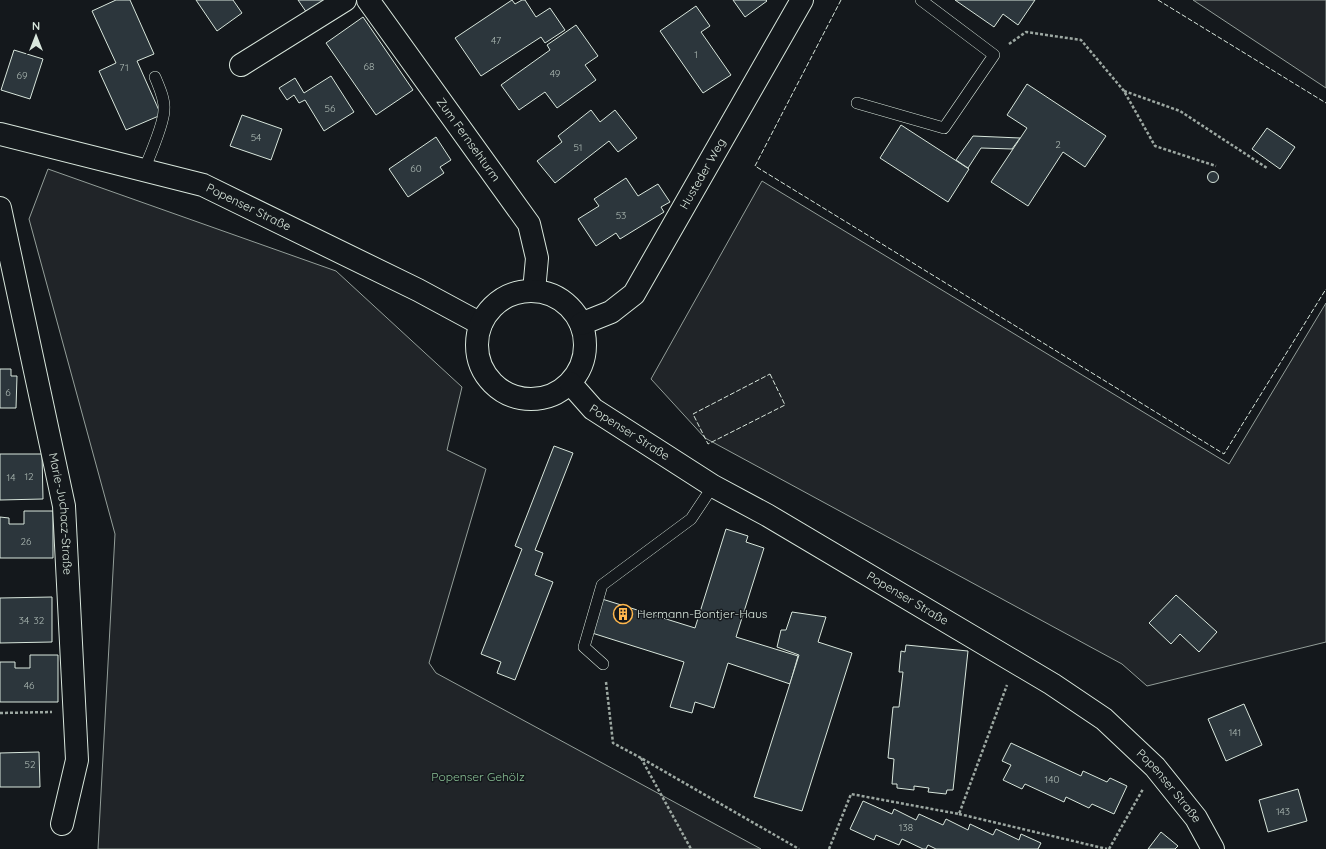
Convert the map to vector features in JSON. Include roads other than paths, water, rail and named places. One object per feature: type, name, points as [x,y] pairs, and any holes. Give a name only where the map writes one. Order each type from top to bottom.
[{"type":"street","points":[[241,66],[345,0]]},
{"type":"street","name":"Zum Fernsehturm","points":[[369,0],[529,224],[536,258],[534,291]]},
{"type":"street","name":"Husteder Weg","points":[[581,324],[611,312],[634,294],[802,0]]},
{"type":"street","name":"Popenser Straße","points":[[0,134],[203,184],[418,290],[481,324]]},
{"type":"street","name":"Marie-Juchacz-Straße","points":[[0,208],[64,506],[77,760],[62,824]]},
{"type":"street","points":[[534,291],[548,294],[562,301],[573,311],[581,324],[585,339],[584,355],[579,370],[570,383],[555,394],[536,399],[518,398],[501,390],[487,377],[479,360],[477,342],[481,324],[490,310],[502,299],[517,293],[534,291]]},
{"type":"street","name":"Popenser Straße","points":[[570,383],[593,409],[713,486],[1016,662],[1104,719],[1155,767],[1196,818],[1213,849]]},
{"type":"lane","points":[[857,103],[944,128],[994,55],[921,0]]},
{"type":"lane","points":[[144,170],[162,121],[164,110],[162,95],[155,77]]},
{"type":"lane","points":[[603,664],[584,647],[602,585],[691,519],[713,486]]},
{"type":"place","name":"Hermann-Bontjer-Haus","points":[[623,614]]},
{"type":"park label","name":"Popenser Gehölz","points":[[478,777]]}]
